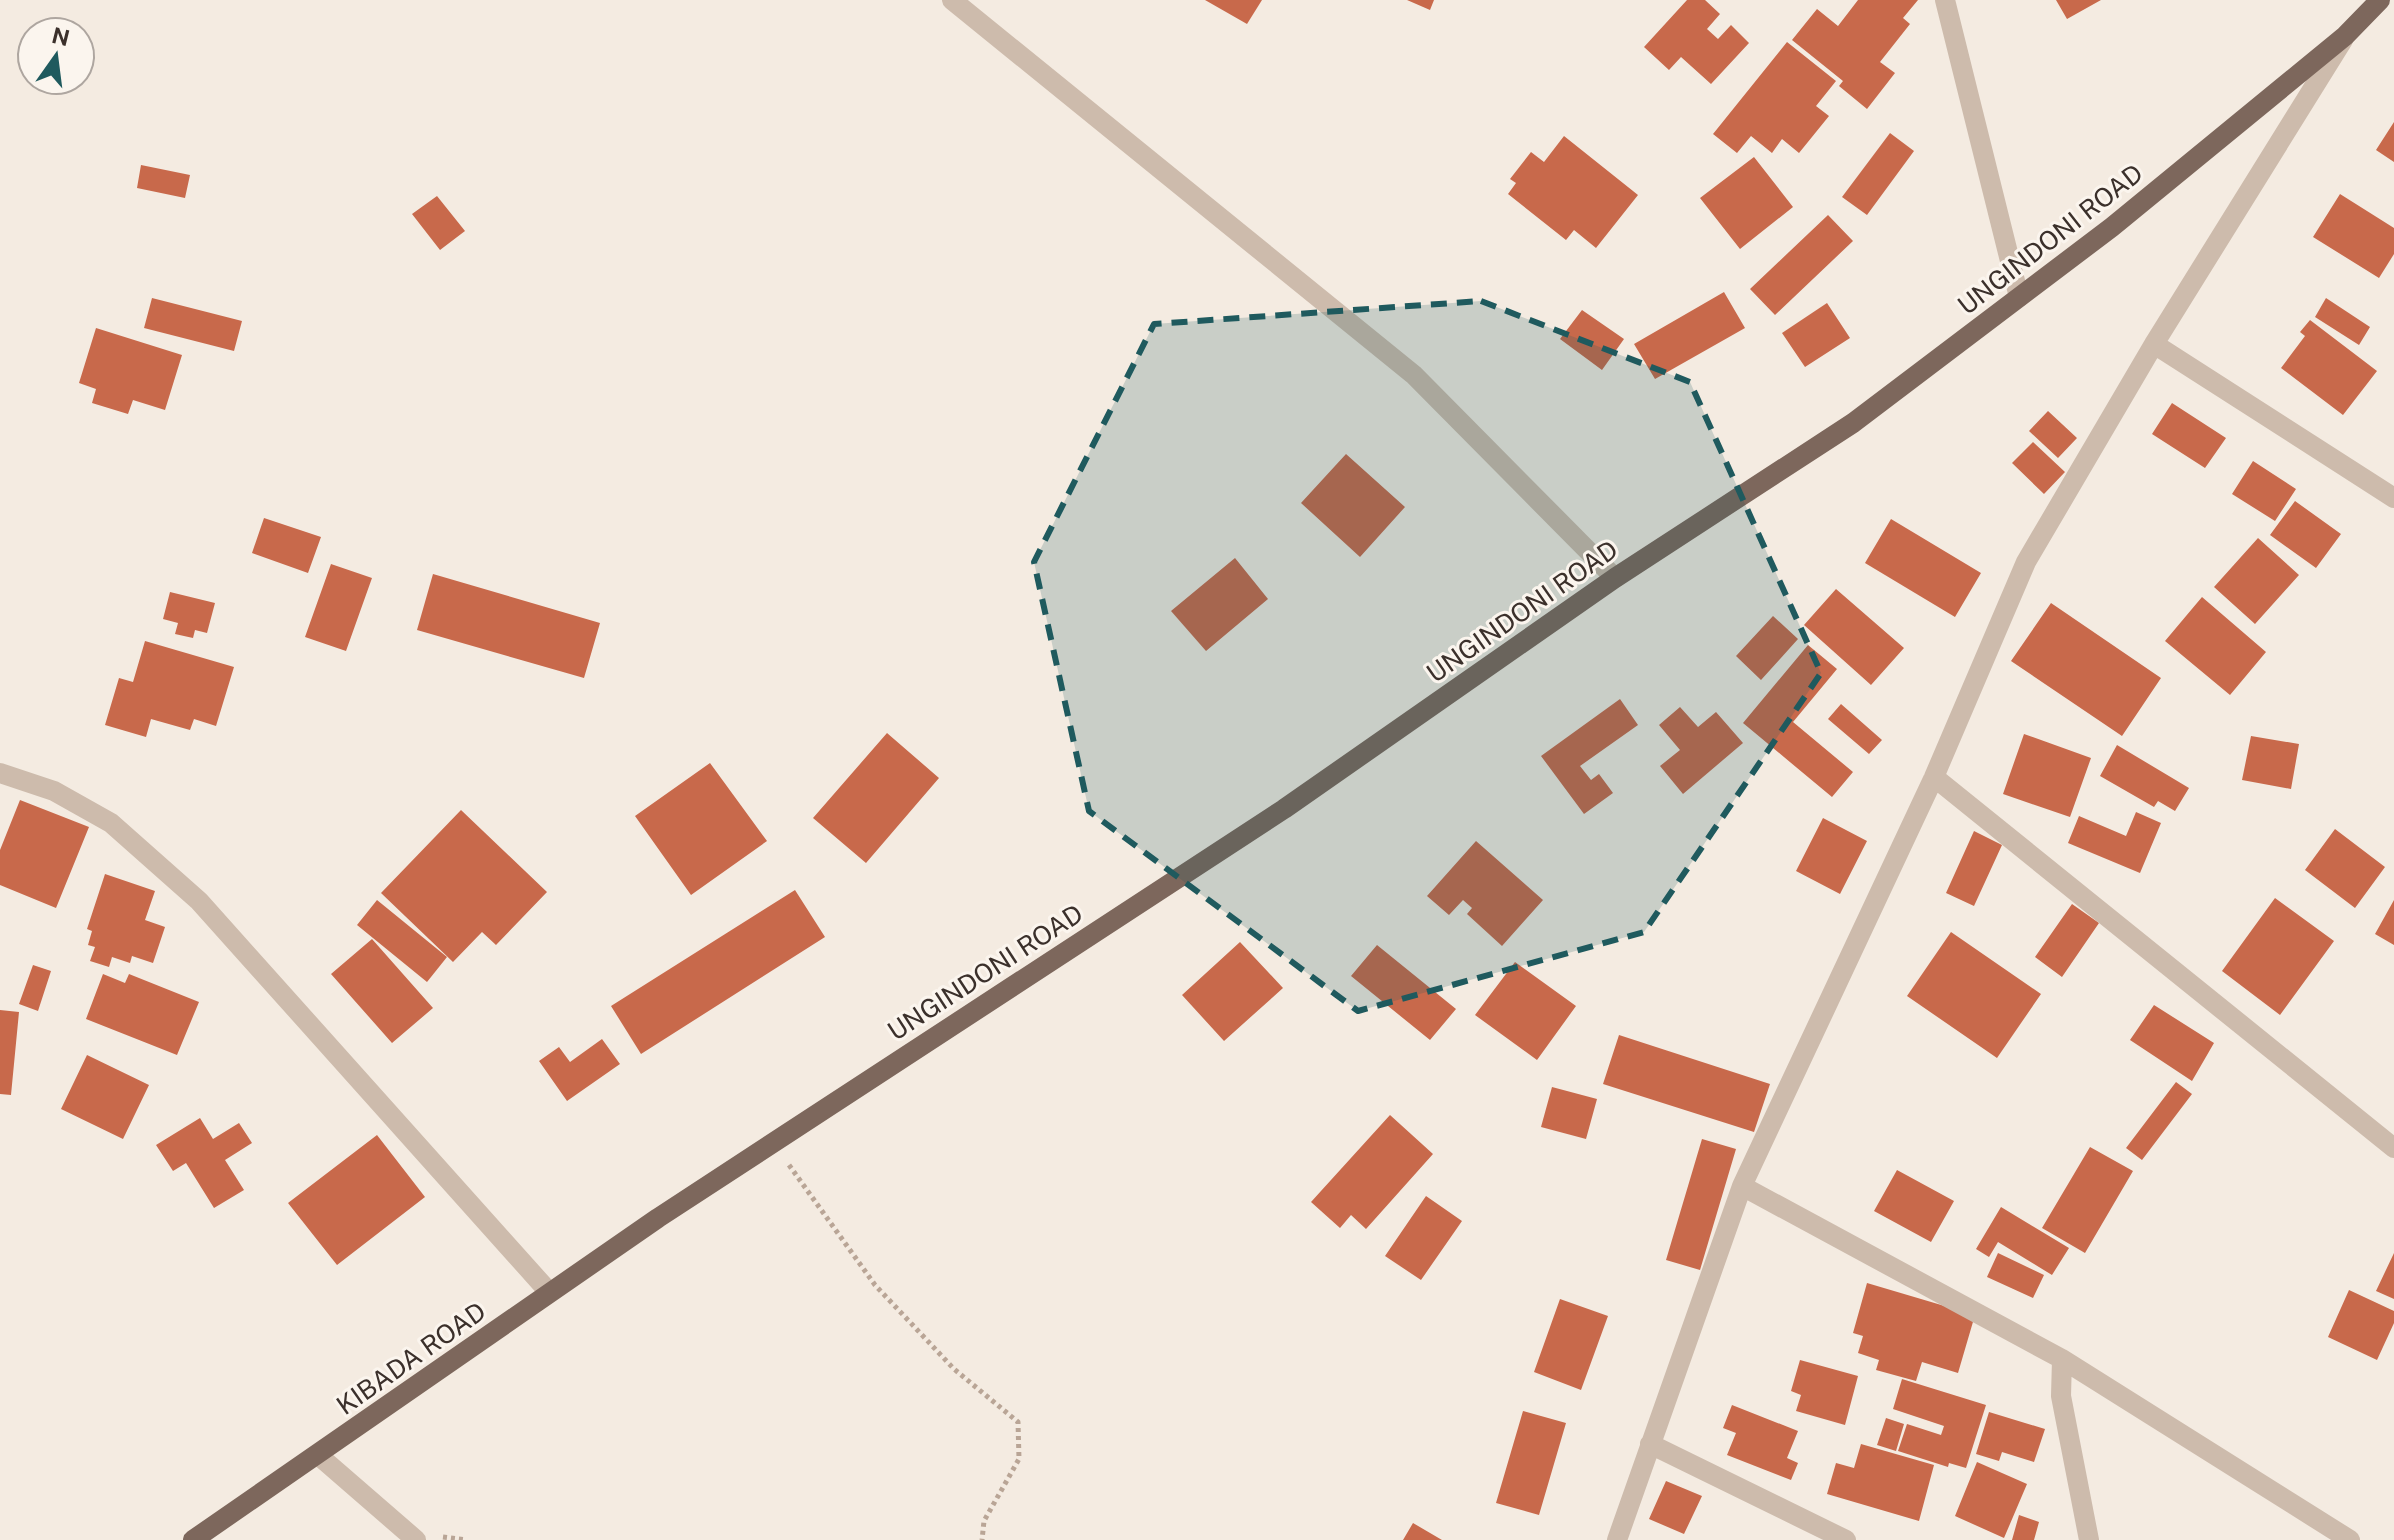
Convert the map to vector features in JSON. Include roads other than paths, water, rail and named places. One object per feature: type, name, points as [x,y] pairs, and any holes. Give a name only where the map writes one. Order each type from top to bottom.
[{"type":"main road","name":"UNGINDONI ROAD","points":[[658,1218],[1284,809],[1615,578],[1853,423],[2112,227],[2345,36],[2380,0]]},
{"type":"main road","name":"KIBADA ROAD","points":[[193,1540],[658,1218]]},
{"type":"street","points":[[952,0],[1414,375],[1615,578]]},
{"type":"street","points":[[1945,0],[2019,297]]},
{"type":"street","points":[[1617,1540],[1742,1186],[1934,777],[2026,562],[2154,344],[2345,36]]},
{"type":"street","points":[[2154,344],[2394,498]]},
{"type":"street","points":[[0,773],[54,791],[111,823],[199,901],[549,1292]]},
{"type":"street","points":[[1934,777],[2394,1148]]},
{"type":"street","points":[[1742,1186],[2062,1359],[2350,1540]]},
{"type":"street","points":[[2062,1359],[2061,1396],[2089,1540]]},
{"type":"street","points":[[1650,1444],[1846,1540]]},
{"type":"street","points":[[318,1455],[416,1540]]}]
